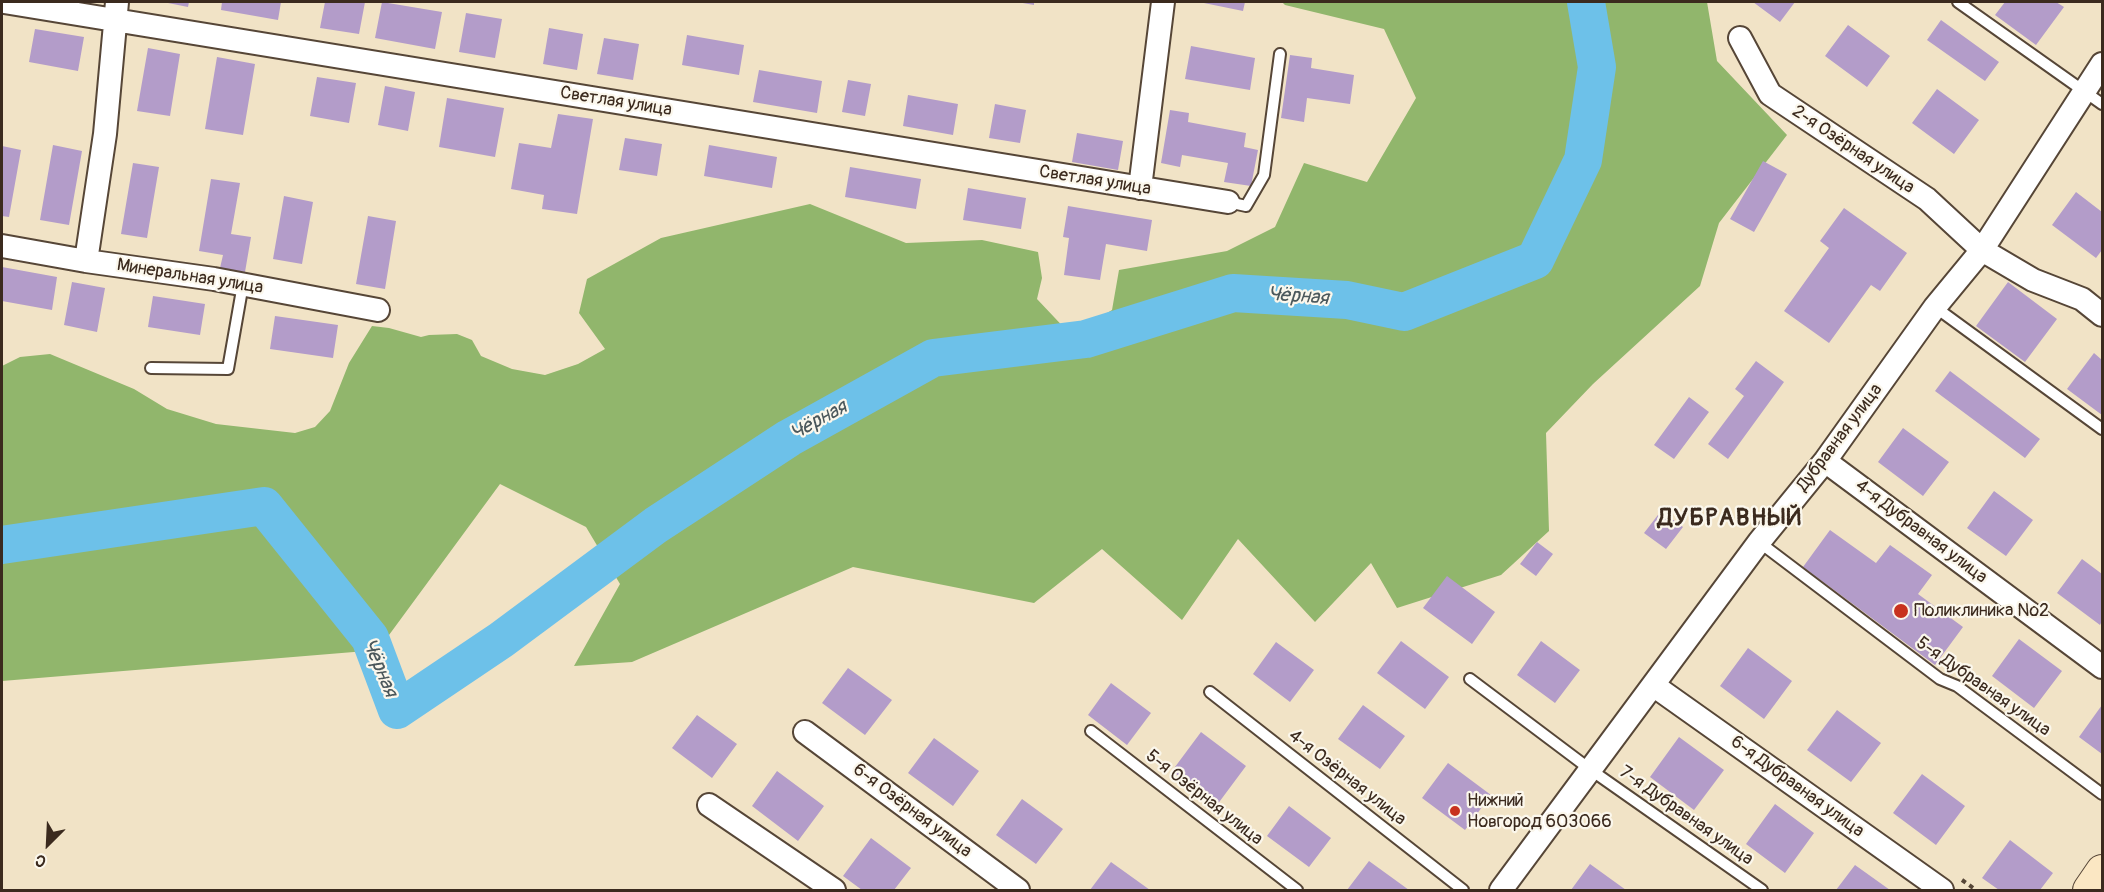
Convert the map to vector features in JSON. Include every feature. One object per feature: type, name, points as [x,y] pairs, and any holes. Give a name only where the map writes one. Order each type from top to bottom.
[{"type":"street","name":"Светлая улица","points":[[4,2],[116,10],[1228,202]]},
{"type":"street","points":[[1140,188],[1162,2]]},
{"type":"street","points":[[86,261],[105,134],[116,10]]},
{"type":"street","name":"2-я Озёрная улица","points":[[1740,38],[1770,94],[1927,199],[1982,250],[2033,280],[2082,299],[2103,315]]},
{"type":"street","name":"Дубравная улица","points":[[1501,891],[1759,542],[1825,461],[1935,307],[1982,250],[2094,98],[2103,64]]},
{"type":"street","name":"Минеральная улица","points":[[2,246],[243,284],[378,310]]},
{"type":"street","name":"4-я Дубравная улица","points":[[1825,461],[2103,667]]},
{"type":"street","name":"6-я Дубравная улица","points":[[1653,685],[1942,891]]},
{"type":"street","name":"6-я Озёрная улица","points":[[805,732],[1018,891]]},
{"type":"street","points":[[709,804],[834,891]]},
{"type":"street","points":[[2089,891],[2103,871]]},
{"type":"lane","points":[[1958,2],[2094,98]]},
{"type":"lane","points":[[1228,202],[1246,206],[1264,176],[1280,54]]},
{"type":"lane","points":[[151,368],[228,369],[243,284]]},
{"type":"lane","points":[[1935,307],[2103,429]]},
{"type":"lane","name":"5-я Дубравная улица","points":[[1759,542],[1940,679],[1957,686],[2103,794]]},
{"type":"lane","name":"7-я Дубравная улица","points":[[1470,679],[1591,770],[1762,891]]},
{"type":"lane","name":"4-я Озёрная улица","points":[[1210,692],[1463,891]]},
{"type":"lane","name":"5-я Озёрная улица","points":[[1091,731],[1297,891]]},
{"type":"green space","points":[[1282,2],[1707,2],[1717,61],[1787,135],[1719,223],[1700,286],[1593,384],[1546,433],[1549,531],[1501,575],[1397,608],[1371,563],[1315,622],[1238,539],[1182,620],[1102,549],[1034,603],[853,567],[632,662],[574,666],[620,584],[586,527],[500,484],[378,650],[2,681],[2,366],[20,357],[50,354],[134,389],[167,409],[216,424],[295,433],[315,427],[330,411],[349,363],[372,326],[421,337],[457,334],[472,340],[481,356],[512,369],[545,375],[578,364],[605,349],[579,313],[587,279],[661,238],[810,204],[906,243],[982,240],[1038,252],[1042,278],[1037,299],[1071,335],[1112,310],[1119,270],[1227,251],[1275,227],[1304,163],[1367,182],[1416,98],[1384,29],[1285,5]]},
{"type":"building","points":[[163,2],[189,2],[188,7]]},
{"type":"building","points":[[222,2],[281,2],[278,20],[221,10]]},
{"type":"building","points":[[325,2],[365,2],[359,34],[320,28]]},
{"type":"building","points":[[382,2],[442,12],[435,49],[375,38]]},
{"type":"building","points":[[1017,2],[1034,2],[1034,5]]},
{"type":"building","points":[[1199,2],[1245,2],[1243,11]]},
{"type":"building","points":[[1753,2],[1795,2],[1780,22]]},
{"type":"building","points":[[2005,2],[2056,2],[2064,7],[2036,45],[1995,15]]},
{"type":"building","points":[[466,13],[502,19],[495,58],[459,52]]},
{"type":"building","points":[[1941,20],[1999,62],[1985,81],[1927,40]]},
{"type":"building","points":[[1848,25],[1890,56],[1867,87],[1825,56]]},
{"type":"building","points":[[549,28],[583,34],[577,70],[543,64]]},
{"type":"building","points":[[35,29],[84,37],[78,71],[29,62]]},
{"type":"building","points":[[687,35],[744,45],[739,75],[682,65]]},
{"type":"building","points":[[604,38],[639,44],[633,80],[597,74]]},
{"type":"building","points":[[1191,46],[1255,58],[1250,90],[1185,79]]},
{"type":"building","points":[[148,48],[180,54],[170,116],[137,111]]},
{"type":"building","points":[[1290,55],[1312,58],[1311,68],[1354,75],[1350,104],[1307,98],[1304,122],[1281,118]]},
{"type":"building","points":[[217,57],[255,64],[243,135],[205,129]]},
{"type":"building","points":[[759,70],[822,81],[817,113],[753,102]]},
{"type":"building","points":[[317,77],[356,83],[349,123],[310,116]]},
{"type":"building","points":[[848,80],[871,84],[865,116],[842,112]]},
{"type":"building","points":[[385,86],[415,92],[408,131],[378,125]]},
{"type":"building","points":[[1937,89],[1979,120],[1954,154],[1912,123]]},
{"type":"building","points":[[908,95],[958,104],[953,135],[903,126]]},
{"type":"building","points":[[447,98],[504,108],[495,157],[439,147]]},
{"type":"building","points":[[995,104],[1026,110],[1020,143],[989,138]]},
{"type":"building","points":[[1170,110],[1189,113],[1188,122],[1246,133],[1244,147],[1258,150],[1251,186],[1224,182],[1228,163],[1182,155],[1180,167],[1161,163]]},
{"type":"building","points":[[558,114],[593,119],[577,214],[542,209],[544,195],[511,189],[519,143],[551,148]]},
{"type":"building","points":[[1077,133],[1123,141],[1118,170],[1072,162]]},
{"type":"building","points":[[625,138],[662,144],[657,176],[619,170]]},
{"type":"building","points":[[53,145],[82,151],[69,225],[40,220]]},
{"type":"building","points":[[709,145],[777,157],[772,188],[704,176]]},
{"type":"building","points":[[2,146],[21,150],[9,217],[2,216]]},
{"type":"building","points":[[1763,161],[1787,174],[1754,232],[1730,219]]},
{"type":"building","points":[[133,163],[159,167],[147,238],[121,234]]},
{"type":"building","points":[[850,167],[921,179],[916,209],[845,197]]},
{"type":"building","points":[[211,179],[240,183],[231,234],[251,237],[245,272],[220,268],[223,255],[199,251]]},
{"type":"building","points":[[968,188],[1026,198],[1021,229],[963,220]]},
{"type":"building","points":[[2076,192],[2102,212],[2102,250],[2096,258],[2052,225]]},
{"type":"building","points":[[284,196],[313,202],[302,264],[273,259]]},
{"type":"building","points":[[1068,206],[1152,220],[1147,251],[1106,244],[1100,280],[1064,275],[1069,238],[1063,237]]},
{"type":"building","points":[[1844,208],[1907,253],[1880,291],[1871,285],[1829,343],[1784,311],[1829,248],[1820,241]]},
{"type":"building","points":[[368,216],[396,221],[385,289],[356,284]]},
{"type":"building","points":[[2,267],[57,277],[52,310],[2,301]]},
{"type":"building","points":[[72,282],[105,288],[97,332],[64,325]]},
{"type":"building","points":[[2008,282],[2057,319],[2025,362],[1976,326]]},
{"type":"building","points":[[153,296],[205,304],[200,335],[148,327]]},
{"type":"building","points":[[275,316],[338,325],[333,358],[270,349]]},
{"type":"building","points":[[2094,353],[2102,360],[2102,415],[2067,389]]},
{"type":"building","points":[[1756,361],[1784,382],[1728,459],[1708,444],[1744,396],[1735,389]]},
{"type":"building","points":[[1950,371],[2040,439],[2025,458],[1935,391]]},
{"type":"building","points":[[1689,397],[1709,412],[1674,459],[1654,445]]},
{"type":"building","points":[[1903,428],[1949,462],[1923,496],[1878,462]]},
{"type":"building","points":[[1994,491],[2033,520],[2006,556],[1967,528]]},
{"type":"building","points":[[1661,511],[1683,527],[1666,549],[1644,533]]},
{"type":"building","name":"Поликлиника №2","points":[[1830,530],[1876,563],[1890,545],[1932,575],[1918,594],[1963,627],[1935,665],[1803,567]]},
{"type":"building","points":[[1537,542],[1553,554],[1536,576],[1520,564]]},
{"type":"building","points":[[2082,559],[2102,574],[2102,621],[2100,625],[2057,593]]},
{"type":"building","points":[[1447,576],[1495,612],[1472,644],[1423,608]]},
{"type":"building","points":[[2019,639],[2062,671],[2034,708],[1992,676]]},
{"type":"building","points":[[1401,641],[1449,677],[1425,709],[1377,673]]},
{"type":"building","points":[[1541,641],[1580,670],[1555,703],[1517,675]]},
{"type":"building","points":[[1276,642],[1314,670],[1290,702],[1253,674]]},
{"type":"building","points":[[1748,648],[1792,681],[1764,719],[1720,686]]},
{"type":"building","points":[[848,668],[892,700],[865,735],[822,703]]},
{"type":"building","points":[[1111,683],[1151,713],[1127,745],[1088,715]]},
{"type":"building","points":[[1363,705],[1405,736],[1380,769],[1338,739]]},
{"type":"building","points":[[2102,705],[2102,754],[2079,737]]},
{"type":"building","points":[[1837,710],[1881,743],[1851,782],[1807,750]]},
{"type":"building","points":[[697,715],[737,744],[712,778],[672,748]]},
{"type":"building","points":[[1201,732],[1246,766],[1217,805],[1172,771]]},
{"type":"building","points":[[1679,737],[1724,770],[1694,810],[1650,777]]},
{"type":"building","points":[[934,738],[979,771],[953,806],[908,773]]},
{"type":"building","points":[[1448,763],[1491,795],[1465,830],[1422,798]]},
{"type":"building","points":[[777,771],[824,806],[798,841],[752,806]]},
{"type":"building","points":[[1922,774],[1965,806],[1936,845],[1893,813]]},
{"type":"building","points":[[1022,799],[1063,829],[1036,864],[996,835]]},
{"type":"building","points":[[1775,804],[1814,833],[1785,873],[1746,844]]},
{"type":"building","points":[[1289,806],[1331,838],[1309,867],[1267,836]]},
{"type":"building","points":[[871,838],[911,868],[894,890],[862,890],[843,876]]},
{"type":"building","points":[[2010,840],[2053,873],[2040,890],[1999,890],[1982,878]]},
{"type":"building","points":[[1369,861],[1409,890],[1347,890]]},
{"type":"building","points":[[1111,862],[1150,890],[1090,890]]},
{"type":"building","points":[[1590,864],[1626,890],[1571,890]]},
{"type":"building","points":[[1855,865],[1890,890],[1836,890]]},
{"type":"waterway","name":"Чёрная","points":[[2,545],[264,506],[370,638],[397,710],[501,640],[656,525],[789,438],[933,358],[1086,339],[1233,293],[1347,300],[1404,312],[1535,260],[1583,160],[1597,67],[1586,2]]},
{"type":"place","name":"Поликлиника №2","points":[[1901,611]]},
{"type":"place","name":"Нижний Новгород 603066","points":[[1455,811]]},
{"type":"district","name":"ДУБРАВНЫЙ","points":[[1730,519]]}]
